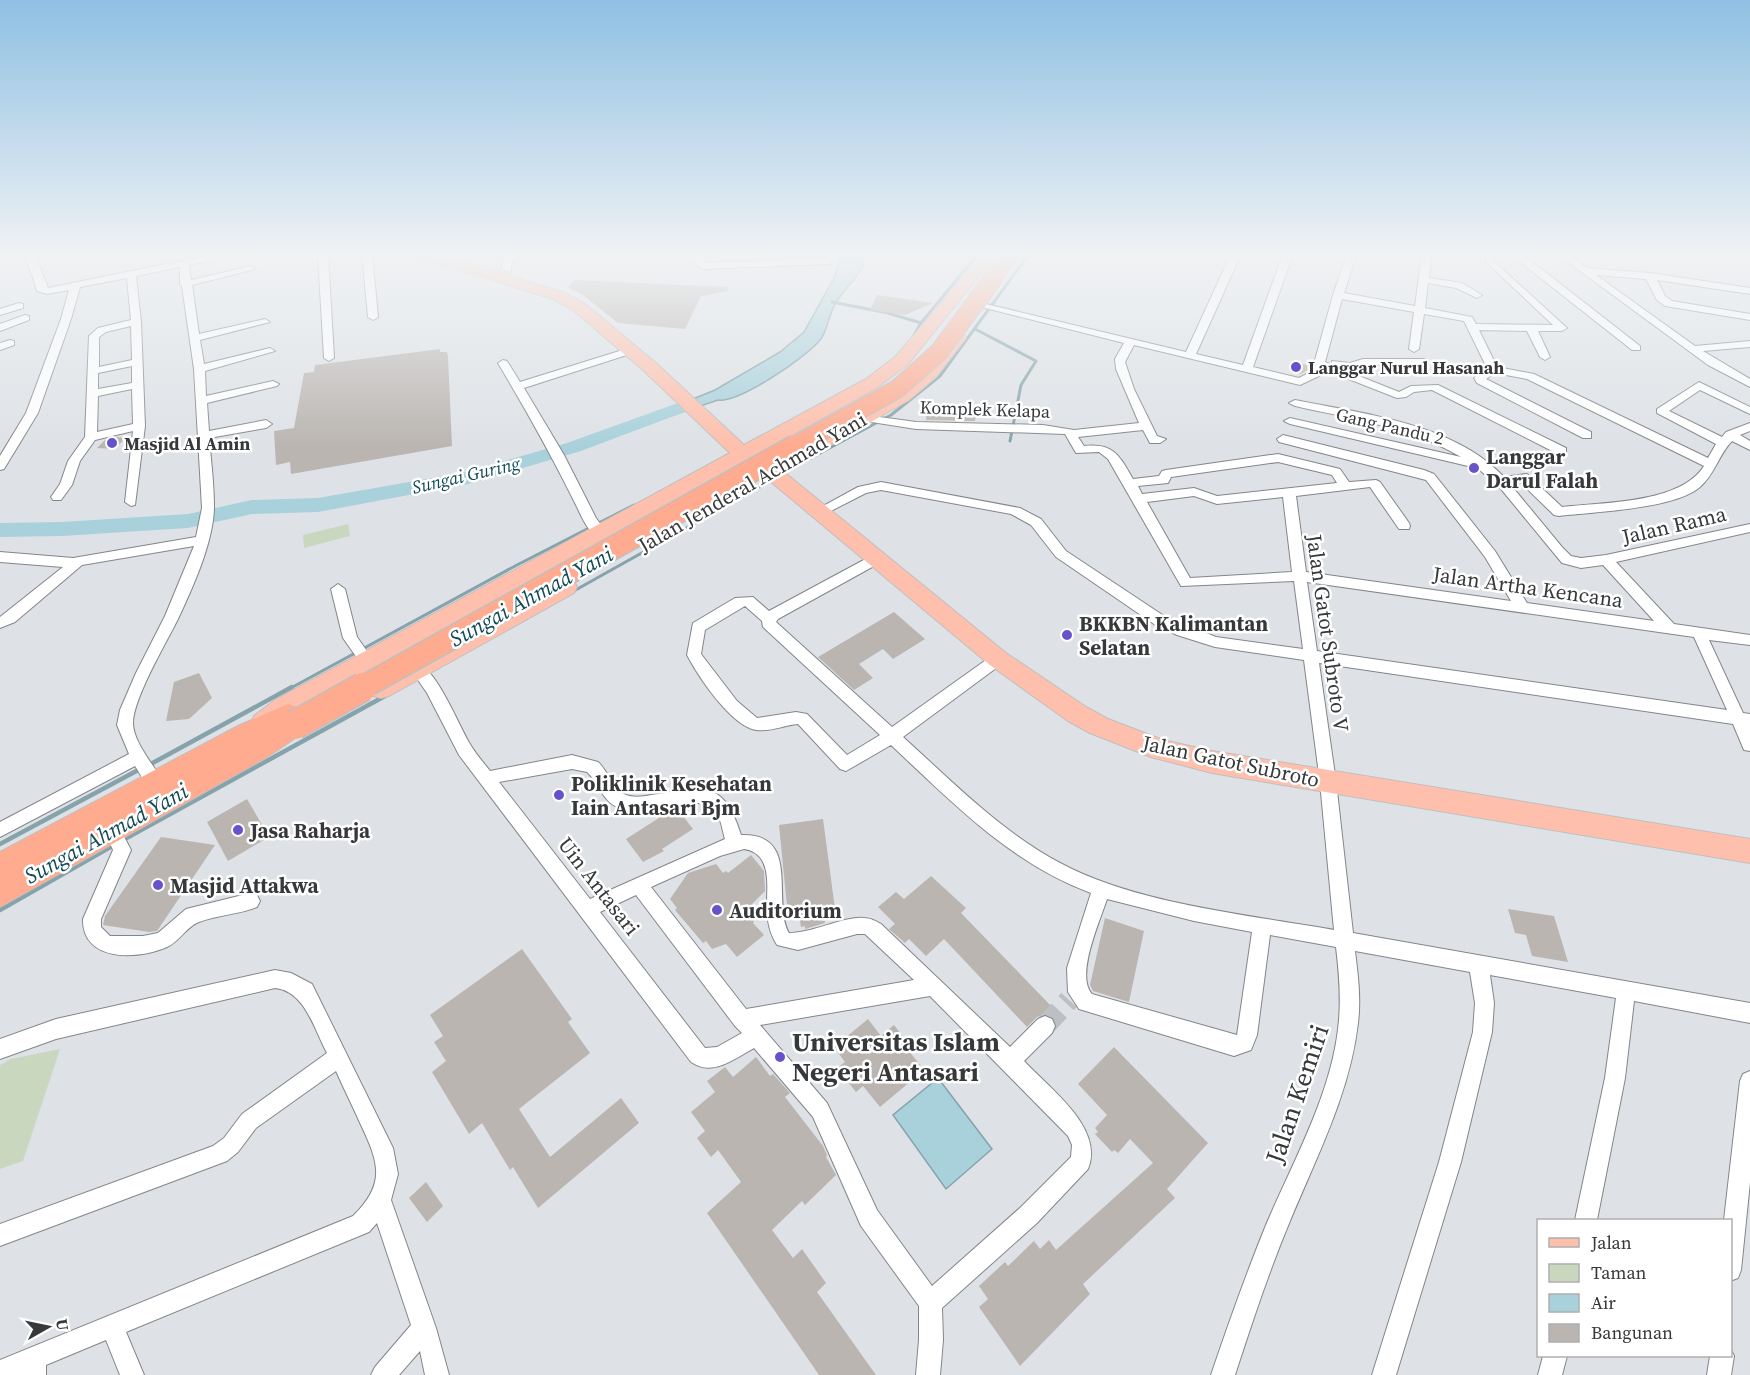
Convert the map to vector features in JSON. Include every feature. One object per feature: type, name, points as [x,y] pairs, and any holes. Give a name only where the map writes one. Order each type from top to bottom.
[{"type":"highway","name":"Jalan Jenderal Achmad Yani","points":[[0,893],[116,839],[256,740],[292,719],[861,412],[912,378],[939,352],[962,318]]},
{"type":"highway","name":"Jalan Jenderal Achmad Yani","points":[[0,867],[146,769],[256,740]]},
{"type":"main road","points":[[590,318],[697,402]]},
{"type":"main road","points":[[609,318],[662,362],[697,402]]},
{"type":"main road","name":"Jalan Jenderal Achmad Yani","points":[[256,740],[284,707],[595,527],[685,486],[744,448],[810,418],[872,383],[902,360],[937,318]]},
{"type":"main road","name":"Jalan Jenderal Achmad Yani","points":[[256,740],[300,731],[419,672],[710,506],[779,478],[832,436],[875,420],[919,384],[978,318]]},
{"type":"main road","name":"Jalan Gatot Subroto","points":[[697,402],[779,478],[998,659],[1077,714],[1099,726],[1151,747],[1212,762],[1750,851]]},
{"type":"main road","points":[[810,418],[790,438],[793,444],[803,446],[832,436]]},
{"type":"main road","points":[[685,486],[714,481],[720,483],[723,489],[710,506]]},
{"type":"street","points":[[0,328],[25,318]]},
{"type":"street","points":[[0,466],[32,413],[66,318]]},
{"type":"street","points":[[131,502],[139,426],[136,318]]},
{"type":"street","points":[[0,830],[146,769],[126,726],[128,710],[172,616],[202,540],[208,508],[199,369],[191,318]]},
{"type":"street","points":[[327,318],[329,358]]},
{"type":"street","points":[[1031,318],[1300,382],[1317,374],[1332,318]]},
{"type":"street","points":[[1190,355],[1207,318]]},
{"type":"street","points":[[1247,368],[1265,318]]},
{"type":"street","points":[[1414,349],[1418,318]]},
{"type":"street","points":[[1465,318],[1471,322],[1493,369]]},
{"type":"street","points":[[1473,327],[1558,329],[1562,326],[1553,318]]},
{"type":"street","points":[[1595,318],[1636,348]]},
{"type":"street","points":[[1652,318],[1719,368],[1750,384]]},
{"type":"street","points":[[57,497],[66,485],[74,461],[91,437],[96,333],[136,322]]},
{"type":"street","points":[[195,339],[264,322]]},
{"type":"street","points":[[1531,328],[1545,357]]},
{"type":"street","points":[[1131,341],[1120,363],[1146,426],[1154,440],[1160,439]]},
{"type":"street","points":[[1694,349],[1750,344]]},
{"type":"street","points":[[199,369],[270,351]]},
{"type":"street","points":[[517,386],[629,351]]},
{"type":"street","points":[[1320,362],[1350,366],[1363,362],[1422,361]]},
{"type":"street","points":[[93,371],[137,362]]},
{"type":"street","points":[[1320,362],[1397,394],[1402,395],[1411,388],[1434,387],[1562,451]]},
{"type":"street","points":[[503,363],[555,450],[595,527]]},
{"type":"street","points":[[1587,435],[1481,381],[1480,378],[1493,369],[1530,376],[1710,464]]},
{"type":"street","points":[[1278,458],[1300,382]]},
{"type":"street","points":[[201,401],[273,384]]},
{"type":"street","points":[[92,394],[137,385]]},
{"type":"street","points":[[1750,411],[1699,385],[1661,411],[1750,446]]},
{"type":"street","points":[[1295,403],[1434,437],[1473,458],[1501,482],[1523,477],[1559,512],[1638,502],[1693,487],[1726,438],[1750,427]]},
{"type":"street","name":"Komplek Kelapa","points":[[875,420],[945,427],[1065,430],[1071,434],[1080,450],[1100,449],[1108,452],[1130,483]]},
{"type":"street","name":"Gang Pandu 2","points":[[1290,421],[1483,466]]},
{"type":"street","points":[[204,435],[266,424]]},
{"type":"street","points":[[91,437],[139,426]]},
{"type":"street","points":[[1071,434],[1146,426]]},
{"type":"street","points":[[1283,439],[1430,477],[1490,554],[1522,606]]},
{"type":"street","points":[[1344,485],[1341,476],[1336,472],[1278,458],[1166,474],[1164,480],[1130,483],[1139,499],[1202,492],[1215,500],[1273,492],[1374,484],[1404,526]]},
{"type":"street","name":"Jalan Rama","points":[[1501,482],[1567,561],[1581,563],[1606,560],[1750,528]]},
{"type":"street","points":[[820,511],[862,490],[881,486],[1015,511],[1036,522],[1061,554],[1160,620],[1182,631],[1215,642],[1286,651],[1310,658],[1743,719]]},
{"type":"street","name":"Jalan Gatot Subroto V","points":[[1292,492],[1289,501],[1328,782]]},
{"type":"street","name":"Jalan Artha Kencana","points":[[1139,499],[1186,583],[1300,576],[1750,640]]},
{"type":"street","points":[[0,557],[75,563],[202,540]]},
{"type":"street","points":[[769,619],[878,558]]},
{"type":"street","points":[[1606,560],[1669,628]]},
{"type":"street","points":[[0,623],[10,618],[75,563]]},
{"type":"street","points":[[338,589],[350,638],[367,661]]},
{"type":"street","points":[[998,659],[892,736],[846,764],[802,718],[757,724],[748,721],[713,684],[694,655],[698,627],[744,600],[748,601],[769,619],[771,627],[892,736],[1006,838],[1077,881],[1194,913],[1750,1013]]},
{"type":"street","points":[[1699,633],[1743,719],[1750,745]]},
{"type":"street","name":"Uin Antasari","points":[[419,672],[432,689],[465,750],[698,1055],[704,1059],[719,1057],[756,1036]]},
{"type":"street","points":[[486,778],[572,762],[585,762],[595,767],[614,796],[626,803],[711,799],[721,806],[735,843]]},
{"type":"street","name":"Jalan Kemiri","points":[[1223,1375],[1280,1217],[1314,1141],[1348,1039],[1350,992],[1328,782]]},
{"type":"street","points":[[116,839],[115,870],[96,904],[92,924],[97,938],[106,945],[142,945],[163,940],[192,915],[251,901]]},
{"type":"street","points":[[588,909],[694,859],[735,843],[752,843],[763,848],[768,854],[773,870],[777,928],[780,936],[786,942],[802,941],[866,926],[875,930],[1010,1060],[1075,1129],[1082,1145],[1081,1162],[1029,1215],[930,1303]]},
{"type":"street","points":[[639,885],[742,1019],[820,1110],[869,1218],[930,1303],[931,1340],[928,1375]]},
{"type":"street","points":[[1101,889],[1076,968],[1073,996],[1086,1002],[1234,1046],[1239,1046],[1247,1035],[1262,925]]},
{"type":"street","points":[[1384,1375],[1450,1162],[1479,1041],[1484,1032],[1485,1004],[1478,964]]},
{"type":"street","points":[[0,1049],[56,1029],[275,979],[288,980],[297,983],[305,991],[386,1155],[388,1166],[387,1180],[380,1199],[361,1224],[112,1327],[34,1366],[0,1372]]},
{"type":"street","points":[[742,1019],[934,986]]},
{"type":"street","points":[[1586,1219],[1615,1078],[1626,991]]},
{"type":"street","points":[[1010,1060],[1044,1026]]},
{"type":"street","points":[[0,1235],[220,1154],[231,1145],[249,1122],[339,1056]]},
{"type":"street","points":[[1732,1260],[1750,1081]]},
{"type":"street","points":[[380,1199],[424,1328],[437,1375]]},
{"type":"street","points":[[112,1327],[132,1375]]},
{"type":"street","points":[[383,1375],[424,1328]]},
{"type":"street","points":[[1550,1375],[1555,1357]]},
{"type":"street","points":[[1719,1375],[1722,1357]]},
{"type":"green space","points":[[348,524],[350,536],[304,548],[303,535]]},
{"type":"green space","points":[[60,1049],[23,1161],[0,1169],[0,1065],[11,1059]]},
{"type":"water","points":[[812,318],[829,318],[821,339],[813,347],[788,367],[756,387],[728,399],[718,400],[662,419],[656,414],[715,390],[780,352],[804,332]]},
{"type":"water","points":[[938,1078],[992,1149],[946,1189],[893,1115]]},
{"type":"building","points":[[612,318],[690,318],[685,329],[618,323]]},
{"type":"building","points":[[440,349],[440,352],[447,352],[448,356],[452,446],[291,474],[290,462],[276,465],[274,431],[294,428],[304,373],[314,372],[315,365]]},
{"type":"building","name":"Langgar Nurul Hasanah","points":[[1291,362],[1308,365],[1308,370],[1301,374],[1291,373]]},
{"type":"building","points":[[927,410],[976,414],[975,421],[926,420]]},
{"type":"building","name":"Masjid Al Amin","points":[[117,437],[126,438],[114,449],[97,448],[105,440]]},
{"type":"building","points":[[894,612],[925,639],[893,659],[883,649],[859,664],[873,678],[854,690],[818,657]]},
{"type":"building","points":[[199,673],[212,698],[189,719],[166,721],[174,682]]},
{"type":"building","name":"Jasa Raharja","points":[[247,799],[269,837],[228,861],[207,822]]},
{"type":"building","points":[[676,807],[693,829],[662,849],[664,851],[643,862],[626,839]]},
{"type":"building","points":[[823,819],[835,909],[823,911],[825,923],[805,929],[805,926],[801,927],[799,914],[788,916],[779,825]]},
{"type":"building","name":"Masjid Attakwa","points":[[161,837],[215,845],[157,931],[149,932],[103,925],[105,916]]},
{"type":"building","name":"Auditorium","points":[[751,855],[764,871],[765,891],[752,904],[759,911],[753,923],[764,935],[737,957],[726,944],[712,949],[706,941],[703,943],[675,910],[677,908],[670,899],[688,873],[716,864],[723,873],[726,871],[728,873]]},
{"type":"building","points":[[931,876],[966,908],[961,913],[1053,1008],[1037,1017],[1027,1027],[944,939],[926,956],[909,939],[905,943],[889,929],[895,924],[878,907],[896,892],[904,899]]},
{"type":"building","points":[[1508,909],[1554,916],[1568,962],[1532,956],[1526,935],[1515,933]]},
{"type":"building","points":[[1105,918],[1144,931],[1129,1002],[1093,991],[1090,985]]},
{"type":"building","points":[[522,949],[572,1019],[568,1022],[590,1053],[519,1109],[550,1157],[621,1098],[639,1123],[538,1208],[513,1167],[510,1170],[482,1123],[469,1134],[432,1072],[446,1061],[434,1042],[443,1036],[430,1015]]},
{"type":"building","points":[[868,1019],[881,1036],[894,1025],[912,1048],[909,1051],[924,1070],[880,1107],[863,1086],[856,1092],[837,1068],[845,1062],[834,1047]]},
{"type":"building","points":[[1114,1047],[1208,1143],[1167,1189],[1175,1198],[1083,1284],[1090,1294],[1020,1366],[979,1307],[988,1299],[979,1286],[1005,1262],[1008,1266],[1034,1241],[1040,1249],[1049,1240],[1056,1250],[1153,1163],[1130,1139],[1118,1153],[1114,1150],[1112,1152],[1095,1134],[1098,1132],[1095,1128],[1107,1115],[1078,1084]]},
{"type":"building","points":[[756,1057],[770,1076],[773,1074],[790,1093],[785,1097],[823,1146],[836,1175],[805,1205],[802,1201],[772,1230],[793,1258],[802,1249],[826,1283],[817,1292],[876,1375],[819,1375],[707,1213],[741,1182],[718,1150],[711,1157],[697,1138],[705,1131],[691,1112],[715,1092],[707,1081],[725,1067],[733,1077]]},
{"type":"building","points":[[426,1182],[443,1206],[427,1222],[409,1198]]},
{"type":"waterway","points":[[905,318],[921,323]]},
{"type":"waterway","name":"Sungai Ahmad Yani","points":[[921,323],[925,318]]},
{"type":"waterway","name":"Sungai Ahmad Yani","points":[[781,474],[891,415],[940,376],[982,318]]},
{"type":"waterway","name":"Sungai Ahmad Yani","points":[[913,337],[921,323]]},
{"type":"waterway","points":[[975,329],[1036,361],[1021,385],[1010,441]]},
{"type":"waterway","name":"Sungai Guring","points":[[0,530],[62,529],[188,521],[252,507],[318,505],[468,478],[574,447],[689,404]]},
{"type":"waterway","name":"Sungai Ahmad Yani","points":[[572,592],[772,480]]},
{"type":"waterway","name":"Sungai Ahmad Yani","points":[[289,689],[517,565],[634,505]]},
{"type":"waterway","name":"Sungai Ahmad Yani","points":[[149,765],[292,687]]},
{"type":"waterway","name":"Sungai Ahmad Yani","points":[[123,840],[385,696]]},
{"type":"waterway","name":"Sungai Ahmad Yani","points":[[0,844],[142,768]]},
{"type":"waterway","name":"Sungai Ahmad Yani","points":[[0,910],[114,845]]},
{"type":"tunnel","points":[[1045,1026],[1069,1000]]},
{"type":"place","name":"Langgar Nurul Hasanah","points":[[1296,367]]},
{"type":"place","name":"Masjid Al Amin","points":[[112,443]]},
{"type":"place","name":"Langgar Darul Falah","points":[[1474,468]]},
{"type":"place","name":"BKKBN Kalimantan Selatan","points":[[1067,635]]},
{"type":"place","name":"Poliklinik Kesehatan Iain Antasari Bjm","points":[[559,795]]},
{"type":"place","name":"Jasa Raharja","points":[[238,830]]},
{"type":"place","name":"Masjid Attakwa","points":[[158,885]]},
{"type":"place","name":"Auditorium","points":[[717,910]]},
{"type":"place","name":"Universitas Islam Negeri Antasari","points":[[780,1057]]}]
